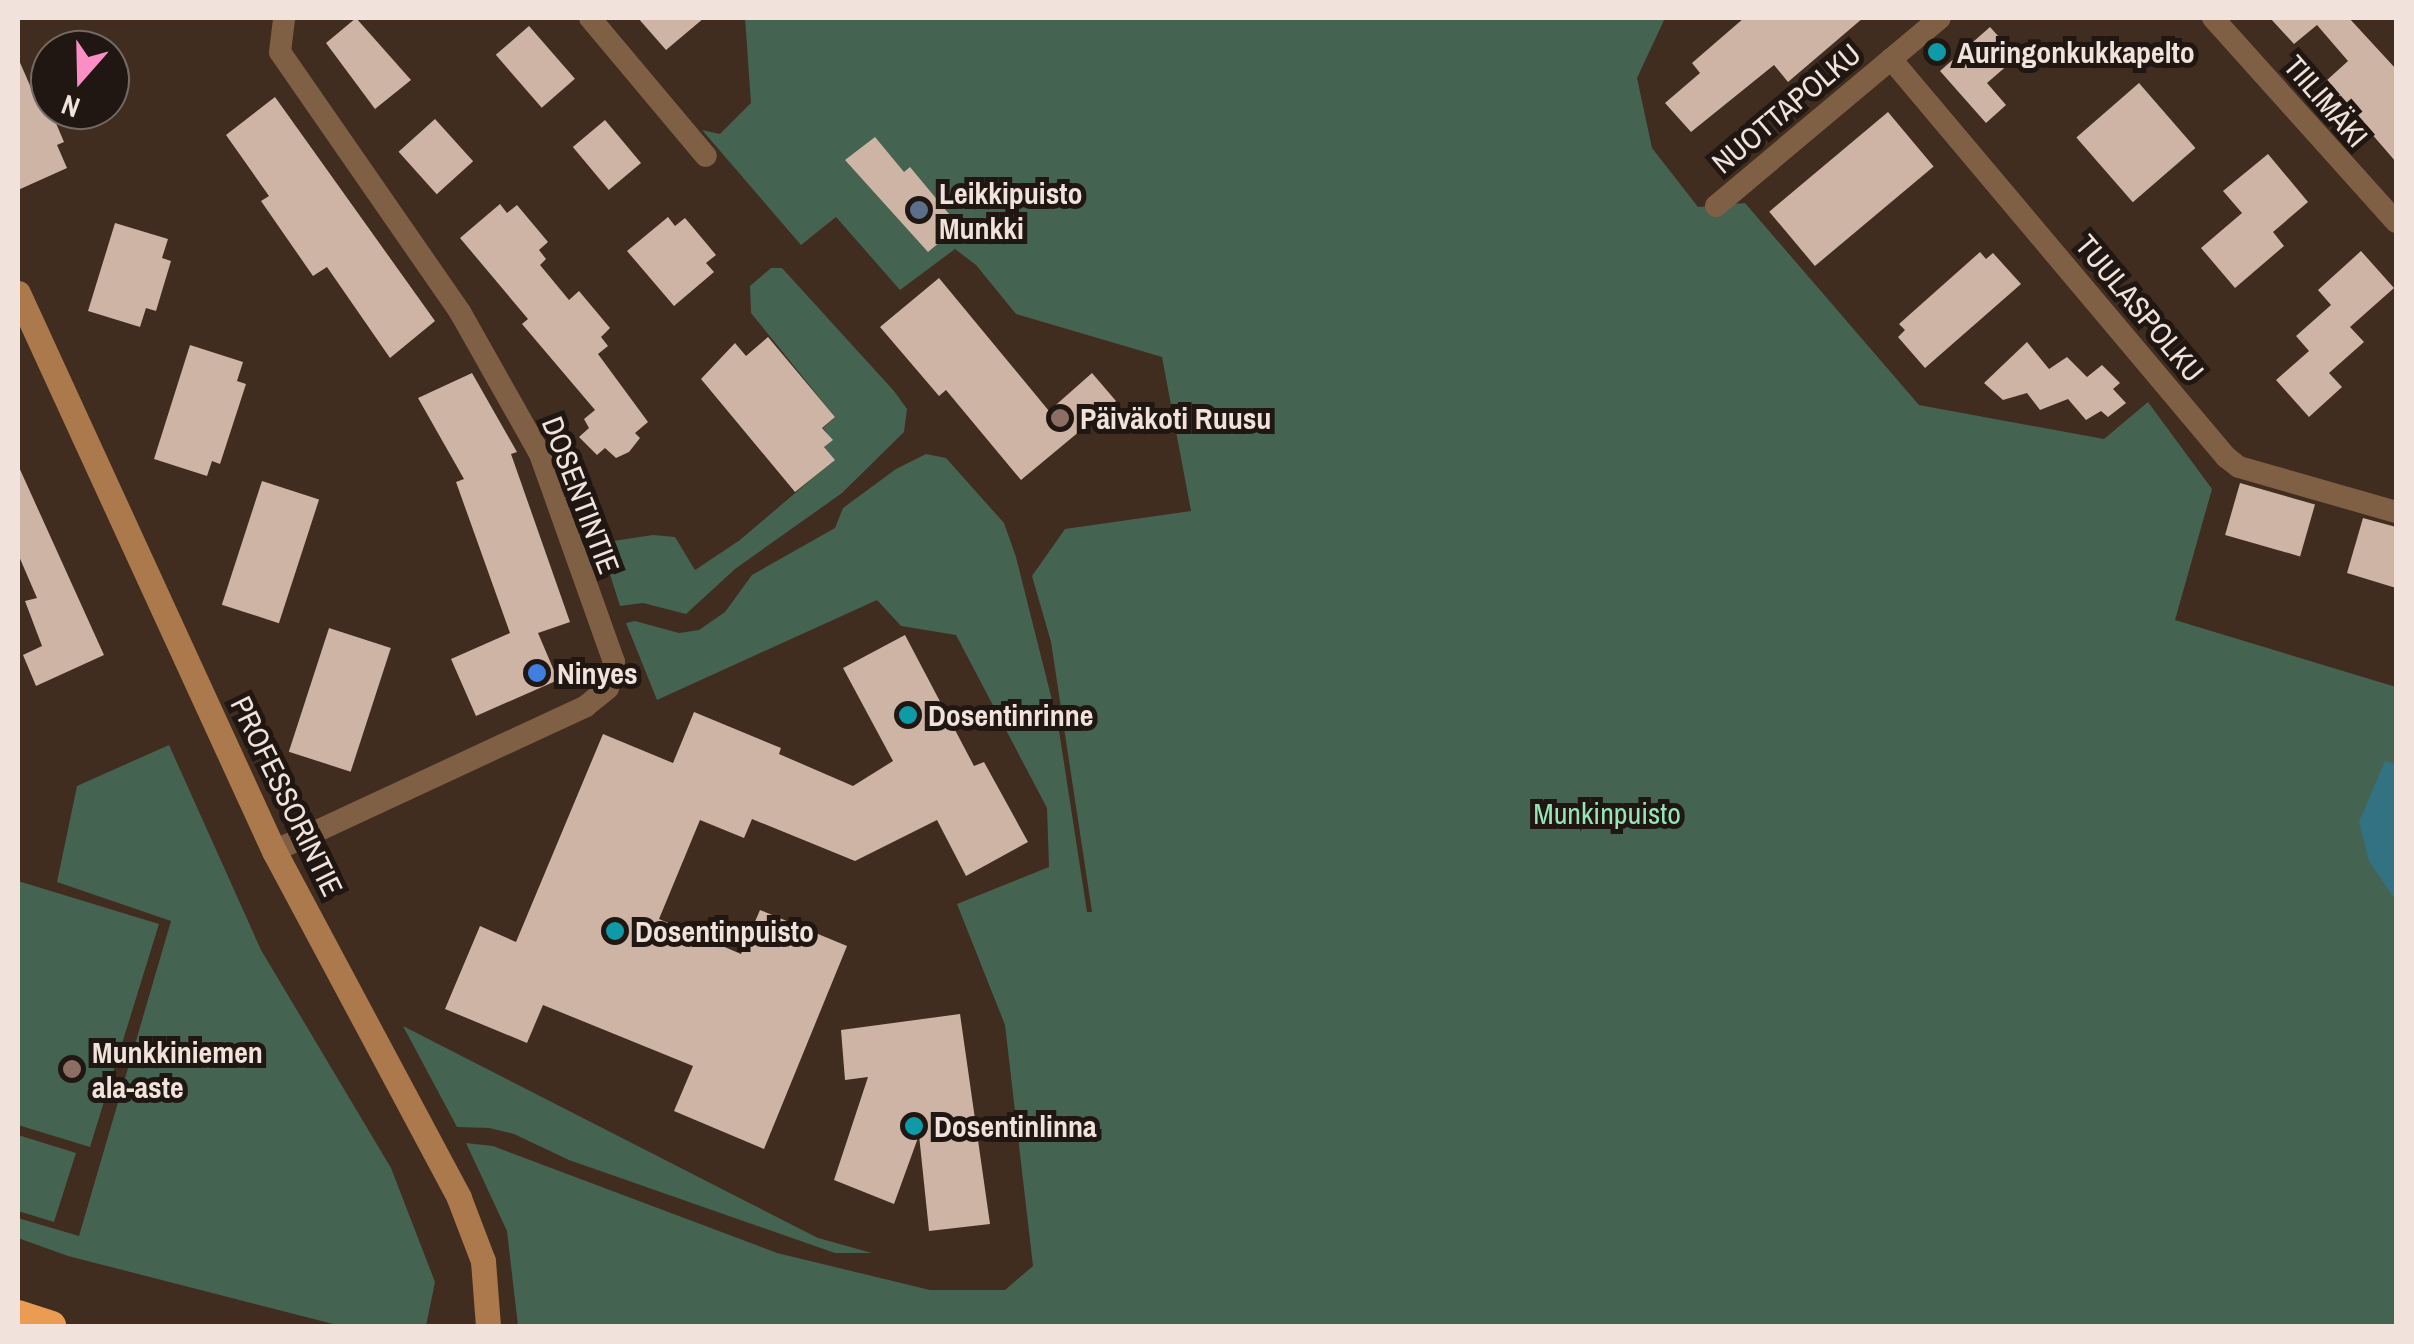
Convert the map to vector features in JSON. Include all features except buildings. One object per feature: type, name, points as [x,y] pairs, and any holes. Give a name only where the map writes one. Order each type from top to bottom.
[{"type":"highway","points":[[18,1315],[51,1326]]},
{"type":"street","name":"DOSENTINTIE","points":[[274,851],[586,706],[608,688],[614,662],[540,454],[460,312],[280,52],[284,18]]},
{"type":"street","points":[[590,18],[706,156]]},
{"type":"street","name":"NUOTTAPOLKU","points":[[1716,206],[1940,18]]},
{"type":"street","name":"TIILIMÄKI","points":[[2213,18],[2396,222]]},
{"type":"street","name":"TUULASPOLKU","points":[[1891,59],[2226,457],[2239,467],[2396,512]]},
{"type":"street","name":"PROFESSORINTIE","points":[[18,292],[274,851],[458,1198],[483,1261],[488,1326]]},
{"type":"green space","name":"Munkinpuisto","points":[[745,18],[1665,18],[1637,78],[1652,148],[1698,207],[1745,203],[1919,405],[2104,439],[2148,402],[2212,489],[2175,620],[2396,687],[2396,1326],[518,1326],[507,1231],[466,1143],[493,1146],[777,1253],[930,1290],[1005,1290],[1033,1266],[1005,1025],[957,904],[1049,867],[1047,808],[956,635],[901,626],[877,600],[657,700],[626,623],[635,621],[679,633],[699,630],[725,612],[752,575],[835,528],[843,508],[896,469],[926,454],[946,458],[1004,523],[1016,557],[1058,724],[1087,912],[1092,912],[1051,642],[1032,576],[1065,529],[1191,511],[1162,357],[1016,314],[976,265],[955,249],[900,290],[836,217],[801,245],[702,130],[720,134],[751,103]]},
{"type":"green space","points":[[771,268],[782,268],[894,391],[907,409],[904,432],[842,493],[735,569],[686,614],[643,603],[620,606],[600,543],[653,535],[675,537],[695,570],[740,540],[834,460],[824,447],[832,440],[823,428],[835,417],[751,313],[750,286]]},
{"type":"green space","points":[[169,745],[261,950],[391,1168],[435,1282],[426,1326],[341,1326],[68,1256],[18,1238],[18,1218],[79,1236],[171,921],[57,882],[77,786]]},
{"type":"green space","name":"Munkkiniemen ala-aste","points":[[18,881],[159,924],[90,1147],[18,1125]]},
{"type":"green space","points":[[403,1026],[818,1238],[872,1253],[835,1253],[569,1160],[514,1134],[457,1127]]},
{"type":"green space","points":[[18,1135],[76,1153],[54,1222],[18,1211]]},
{"type":"water","points":[[2385,761],[2396,764],[2396,901],[2369,861],[2359,822]]},
{"type":"place","name":"Auringonkukkapelto","points":[[1937,52]]},
{"type":"place","name":"Leikkipuisto Munkki","points":[[919,210]]},
{"type":"place","name":"Päiväkoti Ruusu","points":[[1060,418]]},
{"type":"place","name":"Ninyes","points":[[537,673]]},
{"type":"place","name":"Dosentinrinne","points":[[908,715]]},
{"type":"place","name":"Dosentinpuisto","points":[[615,931]]},
{"type":"place","name":"Munkkiniemen ala-aste","points":[[72,1069]]},
{"type":"place","name":"Dosentinlinna","points":[[914,1126]]}]
